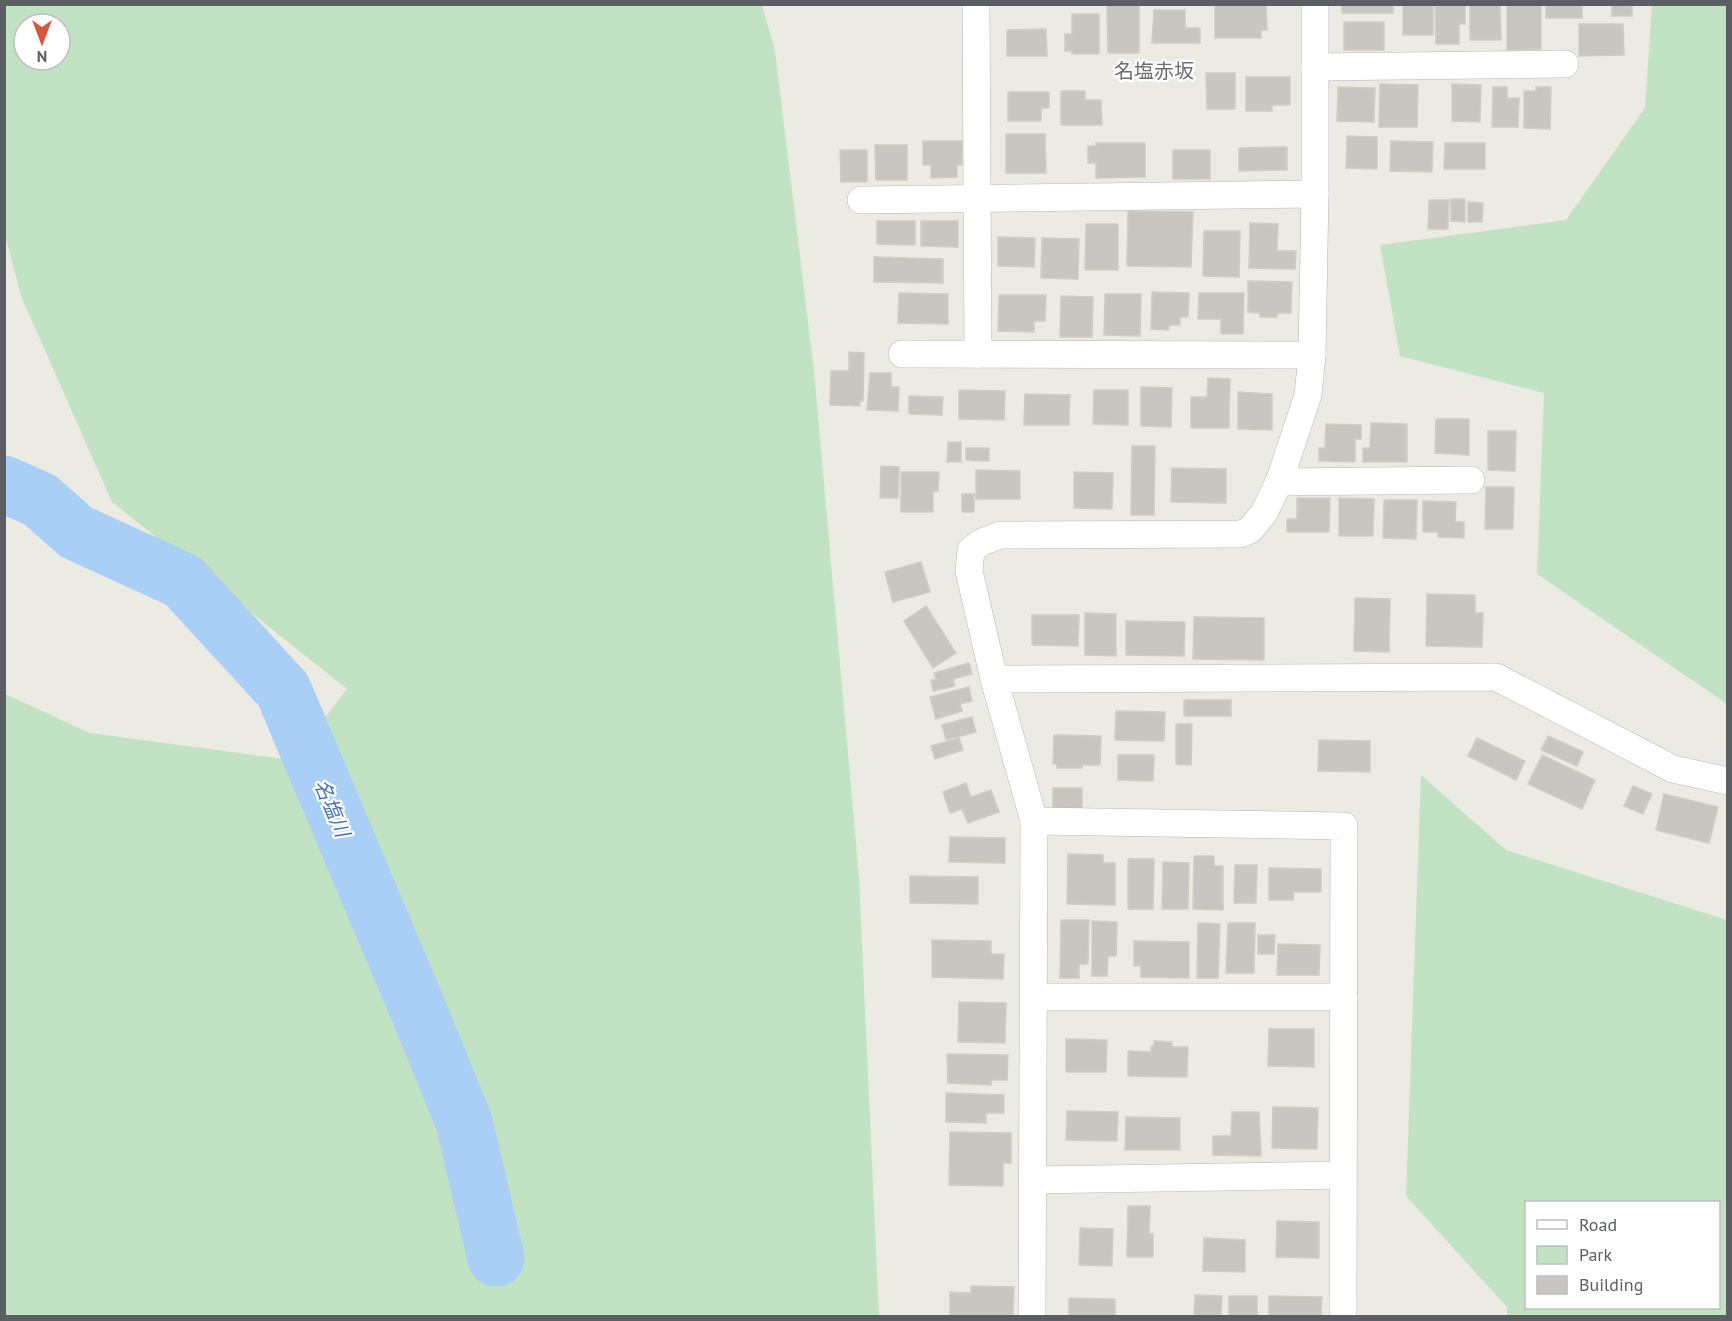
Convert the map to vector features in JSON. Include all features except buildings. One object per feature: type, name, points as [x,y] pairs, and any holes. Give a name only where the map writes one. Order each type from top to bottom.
[{"type":"street","points":[[976,4],[978,354]]},
{"type":"street","points":[[1032,1317],[1034,821],[994,679],[969,571],[971,550],[981,542],[1000,535],[1241,534],[1250,530],[1264,513],[1279,482],[1308,395],[1312,355],[1315,194],[1315,4]]},
{"type":"street","points":[[1315,67],[1565,64]]},
{"type":"street","points":[[861,200],[1315,194]]},
{"type":"street","points":[[902,354],[1312,355]]},
{"type":"street","points":[[1279,482],[1471,480]]},
{"type":"street","points":[[994,679],[1496,677],[1673,769],[1728,781]]},
{"type":"street","points":[[1034,821],[1344,826],[1343,1317]]},
{"type":"street","points":[[1034,997],[1344,997]]},
{"type":"street","points":[[1033,1180],[1343,1175]]},
{"type":"green space","points":[[5,4],[762,5],[775,51],[814,371],[859,877],[879,1316],[5,1316],[5,694],[90,733],[292,760],[347,689],[112,502],[21,296],[5,235]]},
{"type":"green space","points":[[1652,5],[1727,5],[1727,704],[1537,574],[1544,393],[1400,356],[1380,245],[1566,220],[1645,108]]},
{"type":"green space","points":[[1421,775],[1506,850],[1727,920],[1727,1316],[1507,1316],[1507,1307],[1406,1196]]},
{"type":"waterway","name":"名塩川","points":[[4,484],[40,500],[76,532],[183,581],[283,690],[464,1122],[496,1258]]},
{"type":"district","name":"名塩赤坂","points":[[1154,71]]}]
